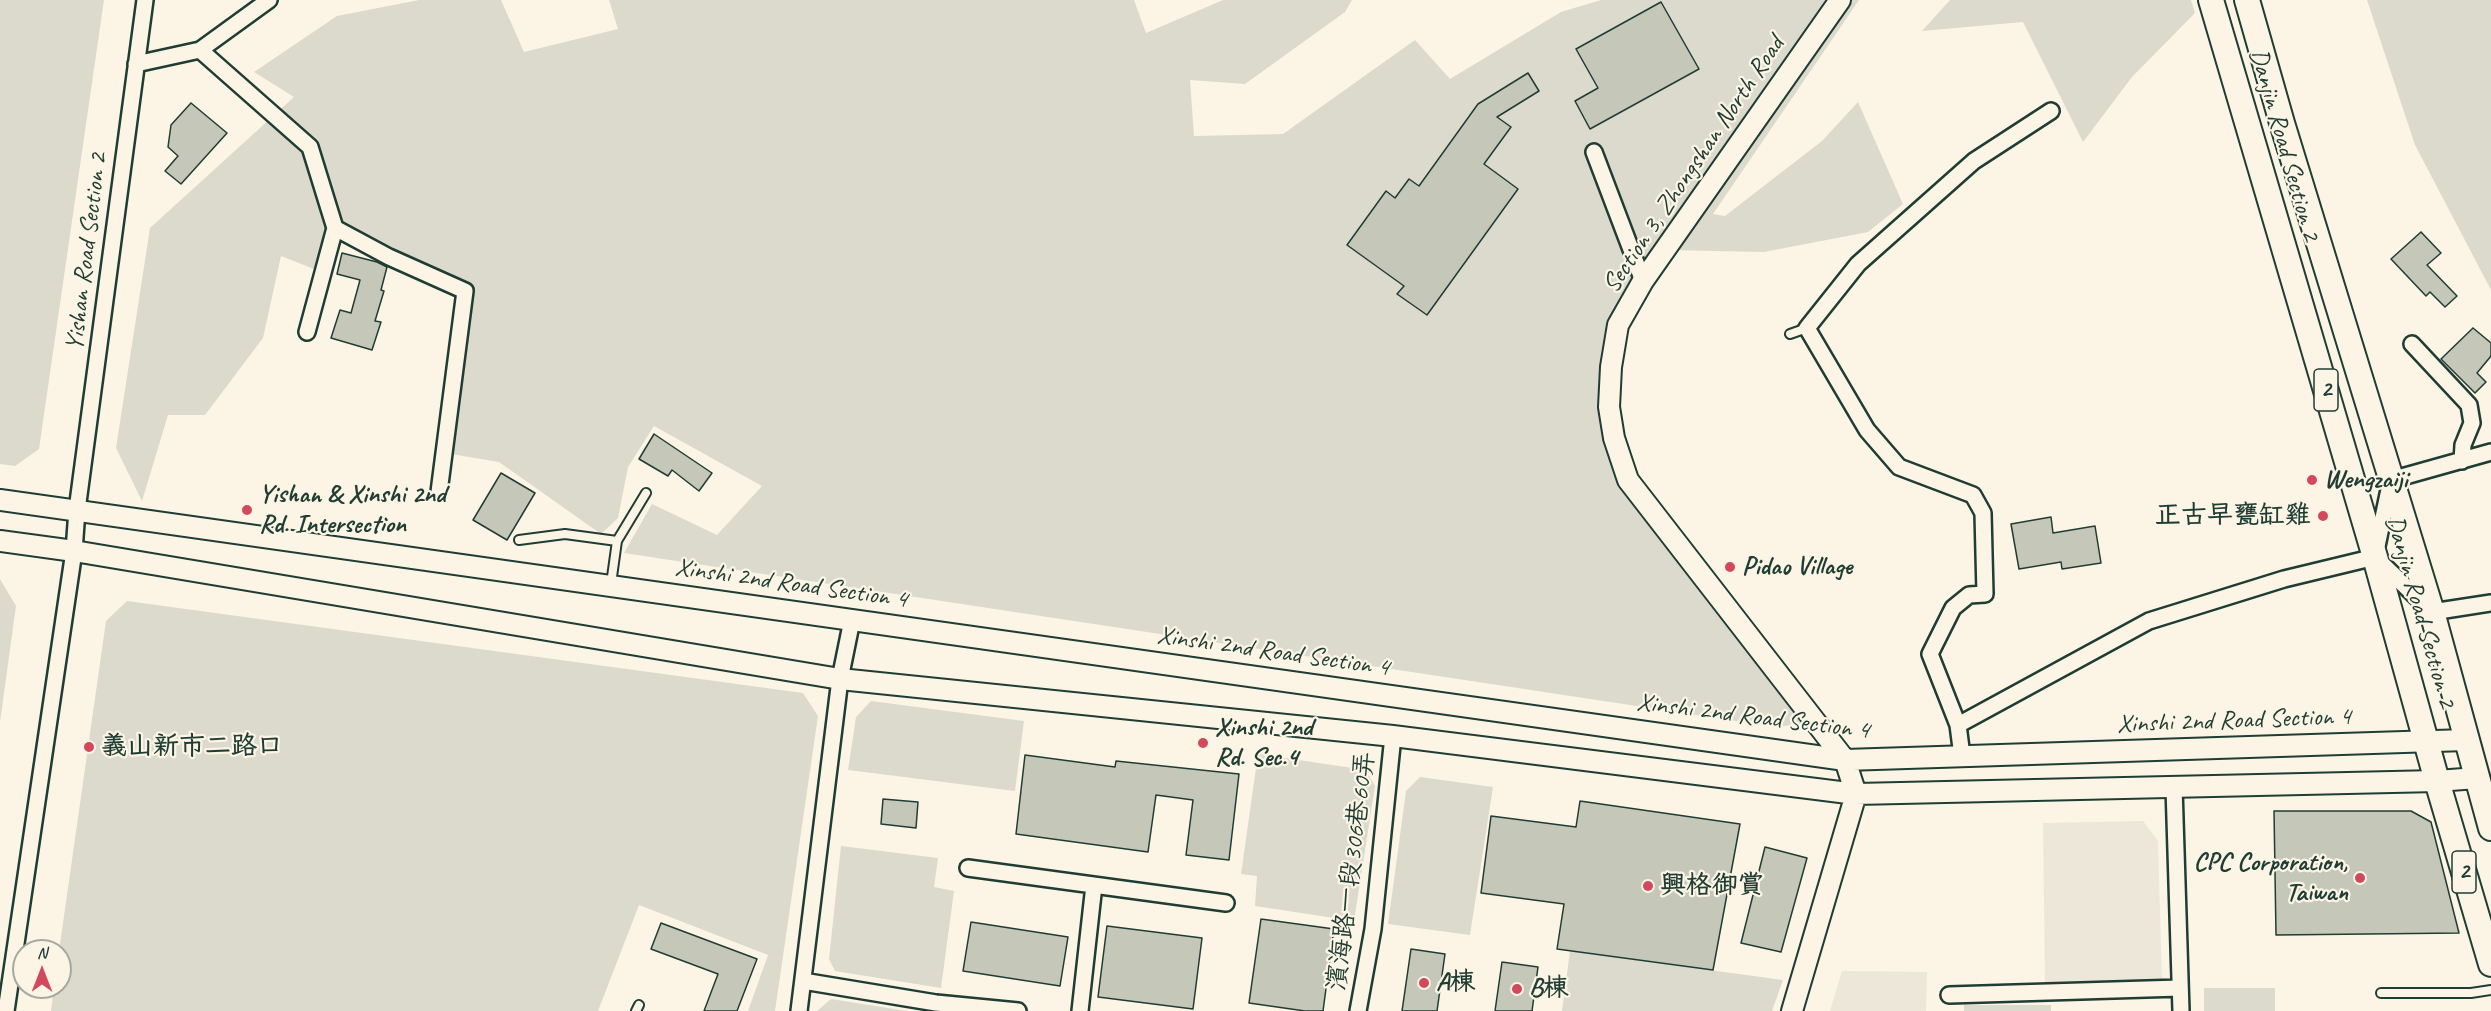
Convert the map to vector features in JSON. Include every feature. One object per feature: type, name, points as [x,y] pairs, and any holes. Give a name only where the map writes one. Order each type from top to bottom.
[{"type":"main road","name":"Danjin Road Section 2","points":[[2211,0],[2375,557],[2491,964]]},
{"type":"main road","name":"Danjin Road Section 2","points":[[2247,0],[2432,612],[2491,828]]},
{"type":"street","name":"Yishan Road Section 2","points":[[6,1011],[74,550],[77,510],[145,0]]},
{"type":"street","points":[[135,64],[200,50],[269,0]]},
{"type":"street","name":"Section 3, Zhongshan North Road","points":[[1840,0],[1643,281],[1618,325],[1611,367],[1609,407],[1614,438],[1628,480],[1845,760],[1856,794]]},
{"type":"street","points":[[200,50],[310,147],[335,228],[307,332]]},
{"type":"street","points":[[1962,756],[1958,725],[1930,654],[1953,608],[1969,595],[1985,594],[1983,513],[1973,495],[1899,467],[1867,430],[1807,328],[1858,264],[1974,161],[2051,111]]},
{"type":"street","points":[[1594,152],[1643,281]]},
{"type":"street","points":[[335,228],[389,257],[465,291],[439,492]]},
{"type":"street","points":[[2412,344],[2469,405],[2472,423],[2463,444],[2462,461]]},
{"type":"street","points":[[2375,557],[2391,480],[2491,452]]},
{"type":"street","name":"Xinshi 2nd Road Section 4","points":[[0,500],[1845,760],[2466,740]]},
{"type":"street","points":[[0,541],[74,550],[840,679],[1393,736],[1856,794],[2437,781],[2477,778]]},
{"type":"street","points":[[2375,557],[2432,612],[2491,603]]},
{"type":"street","points":[[1958,725],[2149,621],[2284,579],[2375,557]]},
{"type":"street","points":[[799,1011],[840,679],[852,620]]},
{"type":"street","name":"濱海路一段306巷60弄","points":[[1358,1011],[1373,929],[1393,736]]},
{"type":"street","points":[[2174,787],[2181,1011]]},
{"type":"street","points":[[1792,1011],[1856,794]]},
{"type":"street","points":[[968,868],[1226,903]]},
{"type":"street","points":[[1080,1011],[1094,885]]},
{"type":"street","points":[[803,981],[936,1003],[1018,1011]]},
{"type":"street","points":[[1948,995],[2180,988]]},
{"type":"lane","points":[[1790,334],[1807,328]]},
{"type":"lane","points":[[611,586],[617,541],[646,493]]},
{"type":"lane","points":[[519,540],[565,534],[617,541]]},
{"type":"lane","points":[[2381,993],[2471,993],[2491,990]]},
{"type":"shaded area","points":[[0,0],[104,0],[39,449],[15,466],[0,464]]},
{"type":"shaded area","points":[[419,0],[501,0],[524,52],[618,29],[609,0],[1134,0],[1146,33],[1223,0],[1352,0],[1345,12],[1245,84],[1190,80],[1194,136],[1283,134],[1415,40],[1450,79],[1561,12],[1601,0],[1859,0],[1713,214],[1725,216],[1822,141],[1858,102],[1903,204],[1868,232],[1764,252],[1670,250],[1620,343],[1612,422],[1631,481],[1822,725],[1769,726],[624,553],[652,504],[717,535],[762,486],[654,426],[628,467],[618,518],[601,534],[499,462],[439,452],[475,289],[401,257],[347,230],[325,233],[314,269],[281,256],[263,338],[205,415],[168,415],[142,501],[116,448],[150,228],[294,97],[254,72],[337,16]]},
{"type":"shaded area","points":[[1950,0],[2191,0],[2195,13],[2132,77],[2083,142],[2023,22],[1922,31]]},
{"type":"shaded area","points":[[2367,0],[2491,0],[2491,290],[2415,145]]},
{"type":"shaded area","points":[[0,579],[16,606],[0,722]]},
{"type":"shaded area","points":[[127,601],[803,693],[818,716],[775,1011],[748,1011],[768,955],[639,905],[598,1011],[51,1011],[52,999],[72,999],[72,939],[61,939],[106,621]]},
{"type":"shaded area","points":[[871,701],[1024,721],[1015,791],[848,770],[856,717]]},
{"type":"shaded area","points":[[1258,754],[1366,770],[1375,786],[1354,921],[1255,906],[1257,876],[1241,874]]},
{"type":"shaded area","points":[[1420,777],[1493,787],[1470,935],[1388,924],[1406,791]]},
{"type":"shaded area","points":[[2143,821],[2158,841],[2162,981],[2045,982],[2043,823]]},
{"type":"shaded area","points":[[841,846],[938,858],[934,887],[954,891],[941,988],[835,971],[829,959]]},
{"type":"shaded area","points":[[1570,951],[1783,980],[1772,1011],[1562,1011]]},
{"type":"shaded area","points":[[1842,971],[1927,972],[1926,1011],[1830,1011]]},
{"type":"shaded area","points":[[2204,988],[2275,988],[2275,1011],[2204,1011]]},
{"type":"shaded area","points":[[831,999],[907,1011],[817,1011]]},
{"type":"shaded area","points":[[1964,1005],[2051,1005],[2051,1011],[1964,1011]]},
{"type":"building","points":[[1661,2],[1699,69],[1590,129],[1575,101],[1598,88],[1576,49]]},
{"type":"building","points":[[1528,73],[1539,91],[1497,117],[1511,127],[1484,164],[1518,189],[1427,315],[1397,294],[1404,286],[1347,245],[1386,191],[1395,198],[1409,179],[1419,186],[1478,104]]},
{"type":"building","points":[[191,103],[227,133],[181,184],[165,171],[178,156],[168,147],[171,125]]},
{"type":"building","points":[[2421,232],[2441,253],[2427,265],[2457,296],[2445,307],[2430,292],[2426,296],[2391,259]]},
{"type":"building","points":[[342,253],[377,262],[387,267],[381,290],[384,291],[375,321],[381,322],[372,350],[331,338],[340,310],[351,313],[360,280],[337,274]]},
{"type":"building","points":[[2473,328],[2491,343],[2491,356],[2477,373],[2486,382],[2475,393],[2441,359]]},
{"type":"building","points":[[654,434],[712,473],[699,491],[672,470],[668,476],[639,459]]},
{"type":"building","points":[[501,473],[535,493],[507,540],[473,520]]},
{"type":"building","points":[[2051,517],[2053,533],[2095,526],[2101,563],[2062,569],[2061,562],[2019,569],[2011,524]]},
{"type":"building","points":[[1025,755],[1115,767],[1116,761],[1239,774],[1229,860],[1186,855],[1193,800],[1156,795],[1148,852],[1016,834]]},
{"type":"building","points":[[883,799],[918,802],[916,828],[881,824]]},
{"type":"building","name":"興格御賞","points":[[1580,801],[1740,824],[1713,970],[1557,949],[1564,904],[1481,893],[1491,816],[1576,827]]},
{"type":"building","name":"CPC Corporation, Taiwan","points":[[2274,811],[2411,811],[2431,822],[2459,933],[2276,935]]},
{"type":"building","points":[[1765,847],[1807,858],[1781,952],[1741,943]]},
{"type":"building","points":[[1261,919],[1334,929],[1323,1011],[1305,1011],[1249,1003]]},
{"type":"building","points":[[971,922],[1068,937],[1060,986],[963,971]]},
{"type":"building","points":[[661,923],[757,959],[737,1011],[704,1011],[718,974],[651,949]]},
{"type":"building","points":[[1107,926],[1202,938],[1193,1009],[1098,997]]},
{"type":"building","name":"A棟","points":[[1411,949],[1445,954],[1437,1011],[1402,1011]]},
{"type":"building","name":"B棟","points":[[1502,962],[1538,967],[1532,1011],[1495,1011]]},
{"type":"place","name":"Wengzaiji","points":[[2312,480]]},
{"type":"place","name":"Yishan & Xinshi 2nd Rd. Intersection","points":[[247,510]]},
{"type":"place","name":"正古早甕缸雞","points":[[2323,516]]},
{"type":"place","name":"Pidao Village","points":[[1730,567]]},
{"type":"place","name":"Xinshi 2nd Rd. Sec.4","points":[[1203,743]]},
{"type":"place","name":"義山新市二路口","points":[[89,747]]},
{"type":"place","name":"CPC Corporation, Taiwan","points":[[2360,878]]},
{"type":"place","name":"興格御賞","points":[[1648,886]]},
{"type":"place","name":"A棟","points":[[1424,983]]},
{"type":"place","name":"B棟","points":[[1517,989]]}]
